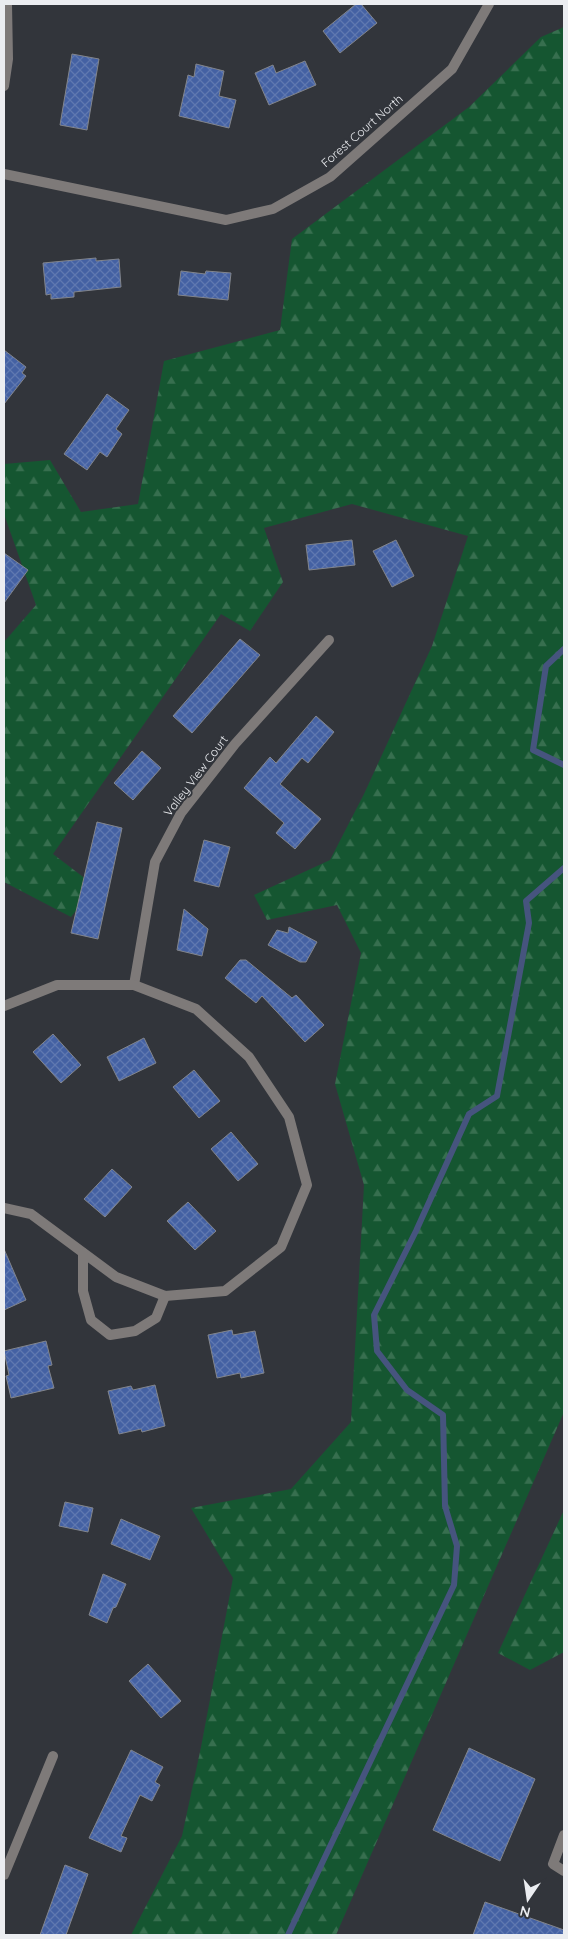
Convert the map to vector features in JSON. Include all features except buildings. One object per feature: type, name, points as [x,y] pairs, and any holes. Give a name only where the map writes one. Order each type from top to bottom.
[{"type":"street","points":[[4,86],[8,59],[7,4]]},
{"type":"street","name":"Forest Court North","points":[[4,174],[226,220],[273,210],[330,177],[452,69],[489,4]]},
{"type":"street","name":"Valley View Court","points":[[134,985],[155,862],[181,814],[235,744],[328,640]]},
{"type":"street","points":[[4,1006],[57,985],[134,985],[196,1009],[249,1057],[289,1117],[308,1186],[281,1248],[253,1270],[224,1291],[166,1296],[116,1277],[31,1214],[4,1208]]},
{"type":"street","points":[[83,1253],[84,1291],[91,1320],[110,1335],[135,1331],[156,1318],[166,1296]]},
{"type":"street","points":[[4,1875],[53,1756]]},
{"type":"street","points":[[564,1835],[553,1864],[564,1871]]},
{"type":"green space","points":[[564,27],[564,1412],[336,1935],[131,1935],[182,1836],[233,1578],[191,1508],[291,1489],[351,1422],[364,1185],[335,1084],[361,953],[337,905],[267,920],[254,895],[330,860],[364,794],[432,646],[468,536],[352,504],[264,528],[283,582],[250,631],[221,614],[53,854],[95,886],[71,917],[4,882],[4,642],[36,605],[4,514],[4,464],[50,460],[81,512],[138,504],[164,361],[280,330],[292,239],[469,107],[541,37]]},
{"type":"green space","points":[[564,1510],[564,1652],[530,1670],[498,1653]]},
{"type":"waterway","points":[[564,649],[546,666],[533,750],[564,765]]},
{"type":"waterway","points":[[288,1935],[454,1585],[457,1546],[445,1506],[443,1415],[407,1390],[377,1351],[374,1315],[416,1231],[469,1114],[497,1096],[529,923],[526,901],[564,868]]}]
